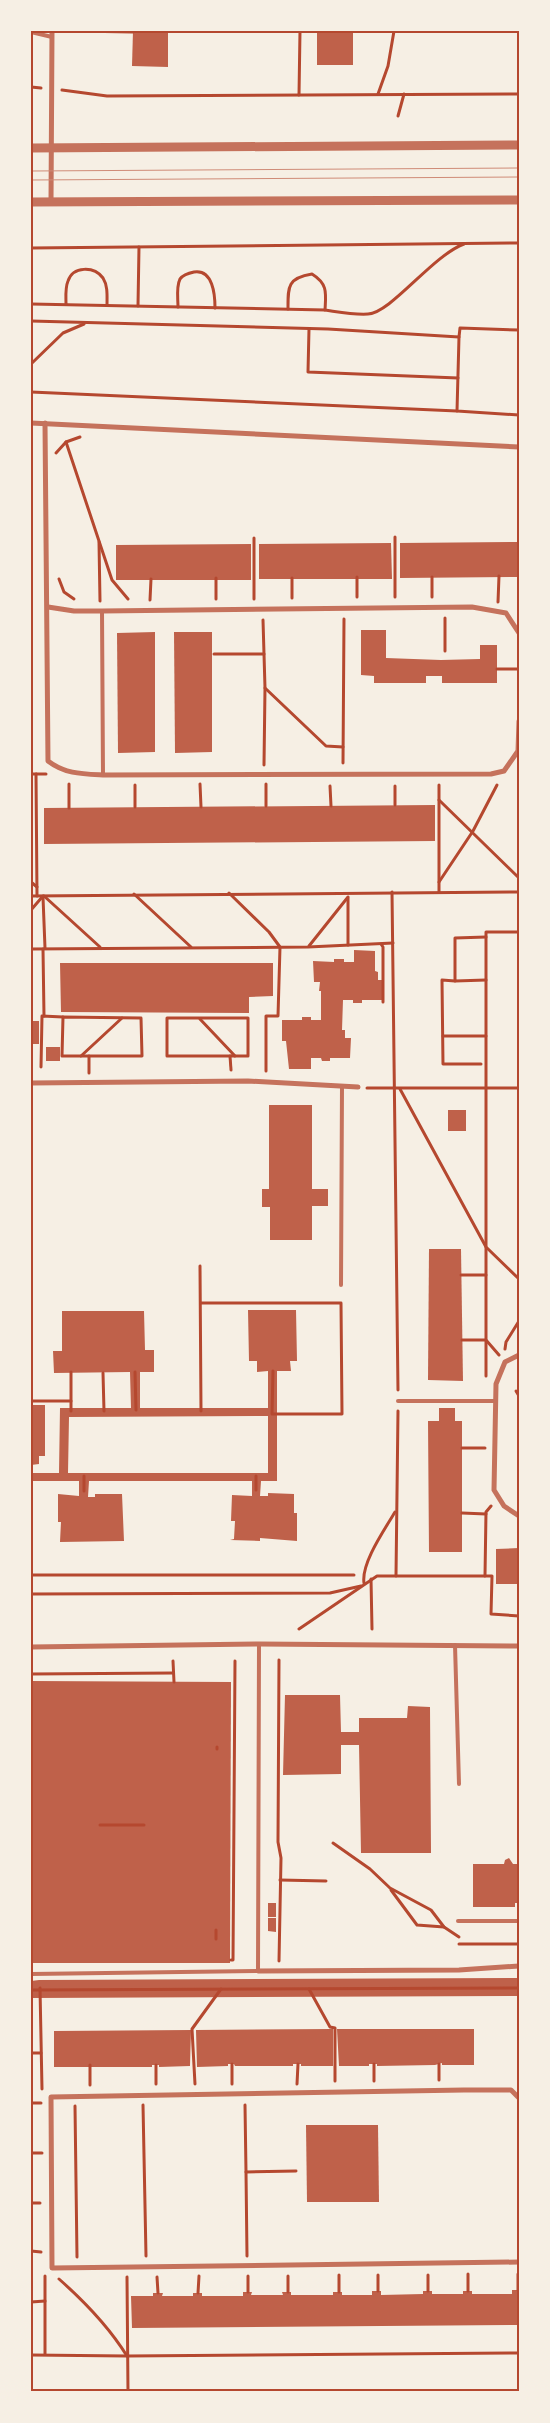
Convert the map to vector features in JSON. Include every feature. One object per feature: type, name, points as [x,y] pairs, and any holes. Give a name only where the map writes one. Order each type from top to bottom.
[{"type":"street","points":[[51,202],[52,34]]},
{"type":"street","points":[[31,148],[519,145]]},
{"type":"street","points":[[31,202],[519,200]]},
{"type":"street","points":[[31,423],[519,447]]},
{"type":"street","points":[[45,423],[48,761],[58,768],[72,773],[103,775],[491,774],[504,771],[518,751],[519,720]]},
{"type":"street","points":[[48,607],[74,611],[472,607],[506,613],[519,633]]},
{"type":"street","points":[[31,1083],[266,1082],[358,1087]]},
{"type":"street","points":[[519,1355],[505,1362],[496,1384],[494,1490],[504,1506],[519,1516]]},
{"type":"street","points":[[31,1647],[259,1644],[519,1646]]},
{"type":"street","points":[[258,1971],[459,1970],[519,1966]]},
{"type":"street","points":[[519,2098],[511,2090],[75,2095],[52,2097],[52,2268],[519,2262]]},
{"type":"lane","points":[[31,32],[52,34]]},
{"type":"lane","points":[[102,611],[103,775]]},
{"type":"lane","points":[[341,1285],[342,1086]]},
{"type":"lane","points":[[398,1401],[496,1401]]},
{"type":"lane","points":[[31,1974],[258,1971],[259,1644]]},
{"type":"lane","points":[[455,1645],[459,1784]]},
{"type":"lane","points":[[458,1921],[519,1921]]},
{"type":"path","points":[[299,95],[300,31]]},
{"type":"path","points":[[378,94],[388,66],[394,31]]},
{"type":"path","points":[[75,32],[133,32]]},
{"type":"path","points":[[52,88],[107,96],[519,94]]},
{"type":"path","points":[[398,116],[404,94]]},
{"type":"path","points":[[31,304],[325,310],[370,314],[397,298],[434,262],[452,249],[467,243]]},
{"type":"path","points":[[31,248],[519,243]]},
{"type":"path","points":[[138,306],[139,247]]},
{"type":"path","points":[[66,304],[67,283],[71,274],[81,269],[92,270],[102,277],[106,286],[107,305]]},
{"type":"path","points":[[178,307],[178,287],[181,278],[187,273],[198,271],[208,277],[215,291],[215,308]]},
{"type":"path","points":[[288,310],[288,292],[291,282],[299,276],[312,274],[321,279],[326,287],[325,310]]},
{"type":"path","points":[[31,321],[309,329],[460,336]]},
{"type":"path","points":[[31,364],[63,333],[87,323]]},
{"type":"path","points":[[457,411],[460,328],[519,330]]},
{"type":"path","points":[[309,329],[308,372],[458,378]]},
{"type":"path","points":[[31,392],[519,415]]},
{"type":"path","points":[[56,463],[56,454],[66,442],[79,437],[89,438]]},
{"type":"path","points":[[66,442],[112,580],[131,604],[123,604]]},
{"type":"path","points":[[395,537],[395,600]]},
{"type":"path","points":[[98,538],[101,604]]},
{"type":"path","points":[[254,538],[254,602]]},
{"type":"path","points":[[498,602],[499,576]]},
{"type":"path","points":[[58,577],[64,592],[79,602]]},
{"type":"path","points":[[357,577],[357,601]]},
{"type":"path","points":[[432,577],[432,600]]},
{"type":"path","points":[[216,578],[216,602]]},
{"type":"path","points":[[292,578],[292,602]]},
{"type":"path","points":[[150,604],[151,579]]},
{"type":"path","points":[[93,603],[108,604]]},
{"type":"path","points":[[445,607],[445,651]]},
{"type":"path","points":[[343,775],[344,608]]},
{"type":"path","points":[[263,609],[265,688],[264,774]]},
{"type":"path","points":[[214,654],[264,654]]},
{"type":"path","points":[[497,669],[519,669]]},
{"type":"path","points":[[265,688],[326,746],[343,747]]},
{"type":"path","points":[[38,896],[33,774],[52,774]]},
{"type":"path","points":[[330,780],[331,806]]},
{"type":"path","points":[[395,780],[395,805]]},
{"type":"path","points":[[439,892],[440,780]]},
{"type":"path","points":[[439,882],[473,831],[499,780]]},
{"type":"path","points":[[135,781],[135,807]]},
{"type":"path","points":[[200,781],[201,807]]},
{"type":"path","points":[[266,781],[266,806]]},
{"type":"path","points":[[69,784],[69,808]]},
{"type":"path","points":[[439,799],[519,878]]},
{"type":"path","points":[[31,827],[36,828]]},
{"type":"path","points":[[31,882],[37,887]]},
{"type":"path","points":[[31,896],[229,893],[348,895],[392,892],[519,892]]},
{"type":"path","points":[[392,892],[398,1401],[396,1576]]},
{"type":"path","points":[[229,893],[269,932],[280,947],[278,1016],[266,1016],[266,1082]]},
{"type":"path","points":[[134,894],[192,948]]},
{"type":"path","points":[[348,895],[348,945]]},
{"type":"path","points":[[308,946],[348,895]]},
{"type":"path","points":[[31,910],[44,896]]},
{"type":"path","points":[[44,896],[101,948]]},
{"type":"path","points":[[41,1067],[42,1016],[44,1016],[44,896]]},
{"type":"path","points":[[505,1362],[486,1340],[486,932],[519,932]]},
{"type":"path","points":[[455,980],[455,938],[486,937]]},
{"type":"path","points":[[31,949],[280,947],[393,943]]},
{"type":"path","points":[[381,944],[383,947],[383,1002]]},
{"type":"path","points":[[481,1064],[443,1064],[442,980],[486,980]]},
{"type":"path","points":[[44,1016],[141,1018],[142,1056],[62,1056],[63,1017]]},
{"type":"path","points":[[80,1056],[122,1018]]},
{"type":"path","points":[[166,1018],[199,1018],[248,1018],[248,1056],[167,1056],[166,1018]]},
{"type":"path","points":[[199,1018],[235,1056]]},
{"type":"path","points":[[443,1036],[486,1036]]},
{"type":"path","points":[[376,1088],[519,1088]]},
{"type":"path","points":[[400,1089],[486,1247],[519,1279]]},
{"type":"path","points":[[200,1266],[201,1410]]},
{"type":"path","points":[[462,1275],[486,1275]]},
{"type":"path","points":[[201,1303],[341,1303],[342,1414],[272,1414],[273,1371]]},
{"type":"path","points":[[505,1362],[506,1342],[519,1321]]},
{"type":"path","points":[[71,1372],[71,1411]]},
{"type":"path","points":[[135,1372],[136,1410]]},
{"type":"path","points":[[103,1373],[104,1411]]},
{"type":"path","points":[[516,1391],[519,1396]]},
{"type":"path","points":[[31,1401],[71,1400]]},
{"type":"path","points":[[462,1448],[486,1448]]},
{"type":"path","points":[[84,1476],[84,1491]]},
{"type":"path","points":[[256,1476],[256,1490]]},
{"type":"path","points":[[485,1576],[486,1514],[499,1498]]},
{"type":"path","points":[[364,1583],[363,1574],[368,1562],[396,1510]]},
{"type":"path","points":[[462,1513],[486,1514]]},
{"type":"path","points":[[31,1575],[354,1576]]},
{"type":"path","points":[[299,1630],[364,1583],[377,1576],[492,1576],[491,1614],[519,1616]]},
{"type":"path","points":[[371,1579],[372,1629]]},
{"type":"path","points":[[31,1594],[330,1593],[361,1586]]},
{"type":"path","points":[[279,1660],[278,1842],[281,1858],[279,1971]]},
{"type":"path","points":[[173,1661],[174,1682]]},
{"type":"path","points":[[230,1960],[233,1960],[234,1661]]},
{"type":"path","points":[[31,1674],[173,1673]]},
{"type":"path","points":[[100,1825],[144,1825]]},
{"type":"path","points":[[332,1843],[370,1869],[390,1888],[417,1925],[444,1927]]},
{"type":"path","points":[[280,1880],[308,1883],[326,1881]]},
{"type":"path","points":[[390,1888],[431,1910],[444,1927],[459,1937]]},
{"type":"path","points":[[216,1930],[216,1940]]},
{"type":"path","points":[[459,1944],[519,1944]]},
{"type":"path","points":[[31,1990],[519,1988]]},
{"type":"path","points":[[195,2084],[192,2029],[221,1989]]},
{"type":"path","points":[[308,1989],[330,2027],[335,2028],[335,2084]]},
{"type":"path","points":[[31,2053],[41,2053],[40,1990]]},
{"type":"path","points":[[232,2064],[232,2084]]},
{"type":"path","points":[[297,2084],[298,2064]]},
{"type":"path","points":[[374,2064],[374,2084]]},
{"type":"path","points":[[439,2064],[439,2083]]},
{"type":"path","points":[[90,2065],[90,2085]]},
{"type":"path","points":[[156,2065],[156,2085]]},
{"type":"path","points":[[245,2093],[247,2265]]},
{"type":"path","points":[[75,2095],[78,2268]]},
{"type":"path","points":[[142,2095],[147,2267]]},
{"type":"path","points":[[31,2103],[42,2103]]},
{"type":"path","points":[[31,2153],[43,2153]]},
{"type":"path","points":[[246,2172],[296,2172]]},
{"type":"path","points":[[31,2203],[44,2203]]},
{"type":"path","points":[[31,2252],[44,2252]]},
{"type":"path","points":[[378,2274],[378,2292]]},
{"type":"path","points":[[428,2274],[428,2291]]},
{"type":"path","points":[[468,2274],[468,2291]]},
{"type":"path","points":[[518,2274],[518,2290]]},
{"type":"path","points":[[248,2275],[248,2292]]},
{"type":"path","points":[[288,2275],[288,2292]]},
{"type":"path","points":[[339,2275],[339,2292]]},
{"type":"path","points":[[128,2276],[128,2392]]},
{"type":"path","points":[[157,2276],[158,2293]]},
{"type":"path","points":[[198,2293],[199,2276]]},
{"type":"path","points":[[45,2277],[46,2354]]},
{"type":"path","points":[[57,2277],[85,2302],[116,2338],[127,2356]]},
{"type":"path","points":[[31,2302],[45,2301]]},
{"type":"path","points":[[31,2355],[519,2353]]},
{"type":"building","points":[[133,31],[168,31],[168,67],[132,66]]},
{"type":"building","points":[[317,31],[353,31],[353,65],[317,65]]},
{"type":"building","points":[[519,542],[519,577],[400,578],[400,543]]},
{"type":"building","points":[[391,543],[392,579],[259,579],[259,544]]},
{"type":"building","points":[[251,544],[251,580],[116,580],[116,545]]},
{"type":"building","points":[[361,630],[386,630],[386,658],[480,659],[480,645],[497,645],[497,683],[442,683],[442,676],[426,676],[426,683],[374,683],[374,676],[361,675]]},
{"type":"building","points":[[155,632],[155,752],[118,753],[117,633]]},
{"type":"building","points":[[174,632],[212,632],[212,752],[175,753]]},
{"type":"building","points":[[435,805],[435,841],[44,844],[44,808]]},
{"type":"building","points":[[354,950],[375,951],[375,971],[378,972],[378,980],[382,980],[382,1000],[362,1000],[362,1003],[353,1003],[353,1000],[343,1000],[342,1030],[345,1030],[345,1038],[351,1038],[350,1058],[330,1058],[330,1061],[322,1061],[321,1058],[311,1058],[311,1069],[289,1069],[286,1041],[282,1041],[282,1020],[302,1020],[302,1017],[311,1017],[311,1020],[321,1020],[320,982],[314,982],[313,961],[334,962],[334,959],[344,959],[344,962],[354,962]]},
{"type":"building","points":[[60,963],[273,963],[273,996],[249,997],[249,1013],[61,1012]]},
{"type":"building","points":[[31,1021],[39,1021],[39,1044],[31,1044]]},
{"type":"building","points":[[46,1047],[60,1047],[60,1061],[46,1061]]},
{"type":"building","points":[[269,1105],[312,1105],[312,1189],[328,1189],[328,1206],[312,1206],[312,1240],[270,1240],[270,1207],[262,1207],[262,1189],[269,1189]]},
{"type":"building","points":[[448,1110],[466,1110],[466,1131],[448,1131]]},
{"type":"building","points":[[429,1249],[461,1249],[463,1381],[428,1380]]},
{"type":"building","points":[[248,1310],[296,1310],[297,1361],[290,1361],[291,1371],[277,1371],[277,1481],[261,1481],[260,1496],[268,1496],[268,1493],[294,1494],[294,1513],[297,1513],[297,1541],[260,1538],[260,1541],[230,1540],[234,1539],[235,1521],[231,1521],[232,1495],[252,1496],[252,1481],[89,1481],[88,1497],[95,1497],[95,1494],[122,1494],[124,1541],[60,1542],[61,1522],[58,1522],[58,1494],[79,1496],[79,1481],[31,1481],[31,1473],[59,1473],[60,1408],[131,1408],[130,1372],[54,1373],[53,1351],[62,1351],[62,1311],[144,1311],[145,1350],[154,1350],[154,1372],[140,1372],[140,1408],[268,1408],[268,1371],[257,1372],[257,1361],[249,1361]],"holes":[[[268,1416],[268,1473],[68,1473],[69,1417]]]},
{"type":"building","points":[[31,1405],[45,1405],[45,1456],[39,1456],[39,1464],[31,1465]]},
{"type":"building","points":[[439,1408],[455,1408],[455,1421],[462,1421],[462,1552],[429,1552],[428,1421],[439,1421]]},
{"type":"building","points":[[519,1548],[519,1584],[496,1584],[496,1549]]},
{"type":"building","points":[[31,1681],[231,1682],[230,1963],[31,1963]]},
{"type":"building","points":[[285,1695],[340,1695],[341,1732],[359,1732],[359,1718],[407,1718],[408,1706],[430,1707],[431,1853],[361,1853],[359,1745],[341,1745],[341,1774],[283,1775]]},
{"type":"building","points":[[509,1858],[513,1864],[519,1864],[519,1903],[515,1903],[515,1907],[473,1907],[473,1864],[504,1864],[505,1860]]},
{"type":"building","points":[[268,1903],[276,1903],[276,1917],[268,1917]]},
{"type":"building","points":[[268,1918],[276,1918],[276,1932],[268,1931]]},
{"type":"building","points":[[519,1978],[519,1996],[31,1998],[31,1981],[39,1980]]},
{"type":"building","points":[[333,2029],[333,2066],[301,2066],[301,2064],[293,2064],[293,2066],[235,2066],[234,2064],[228,2064],[228,2066],[197,2067],[196,2030]]},
{"type":"building","points":[[337,2029],[474,2029],[474,2065],[442,2065],[442,2063],[435,2065],[377,2066],[377,2064],[369,2064],[369,2066],[339,2066]]},
{"type":"building","points":[[191,2030],[190,2066],[54,2067],[54,2031]]},
{"type":"building","points":[[306,2125],[378,2125],[379,2202],[307,2202]]},
{"type":"building","points":[[512,2290],[519,2290],[519,2325],[132,2328],[131,2296],[153,2296],[153,2293],[163,2293],[162,2296],[193,2296],[193,2293],[202,2293],[202,2296],[243,2296],[243,2292],[252,2292],[251,2295],[283,2295],[282,2292],[291,2292],[291,2295],[333,2295],[333,2292],[342,2292],[342,2295],[372,2295],[372,2291],[381,2291],[381,2295],[423,2294],[423,2291],[432,2291],[432,2294],[463,2294],[463,2291],[472,2291],[472,2294],[512,2294]]},
{"type":"tram line","points":[[31,171],[519,168]]},
{"type":"tram line","points":[[31,180],[519,177]]}]
